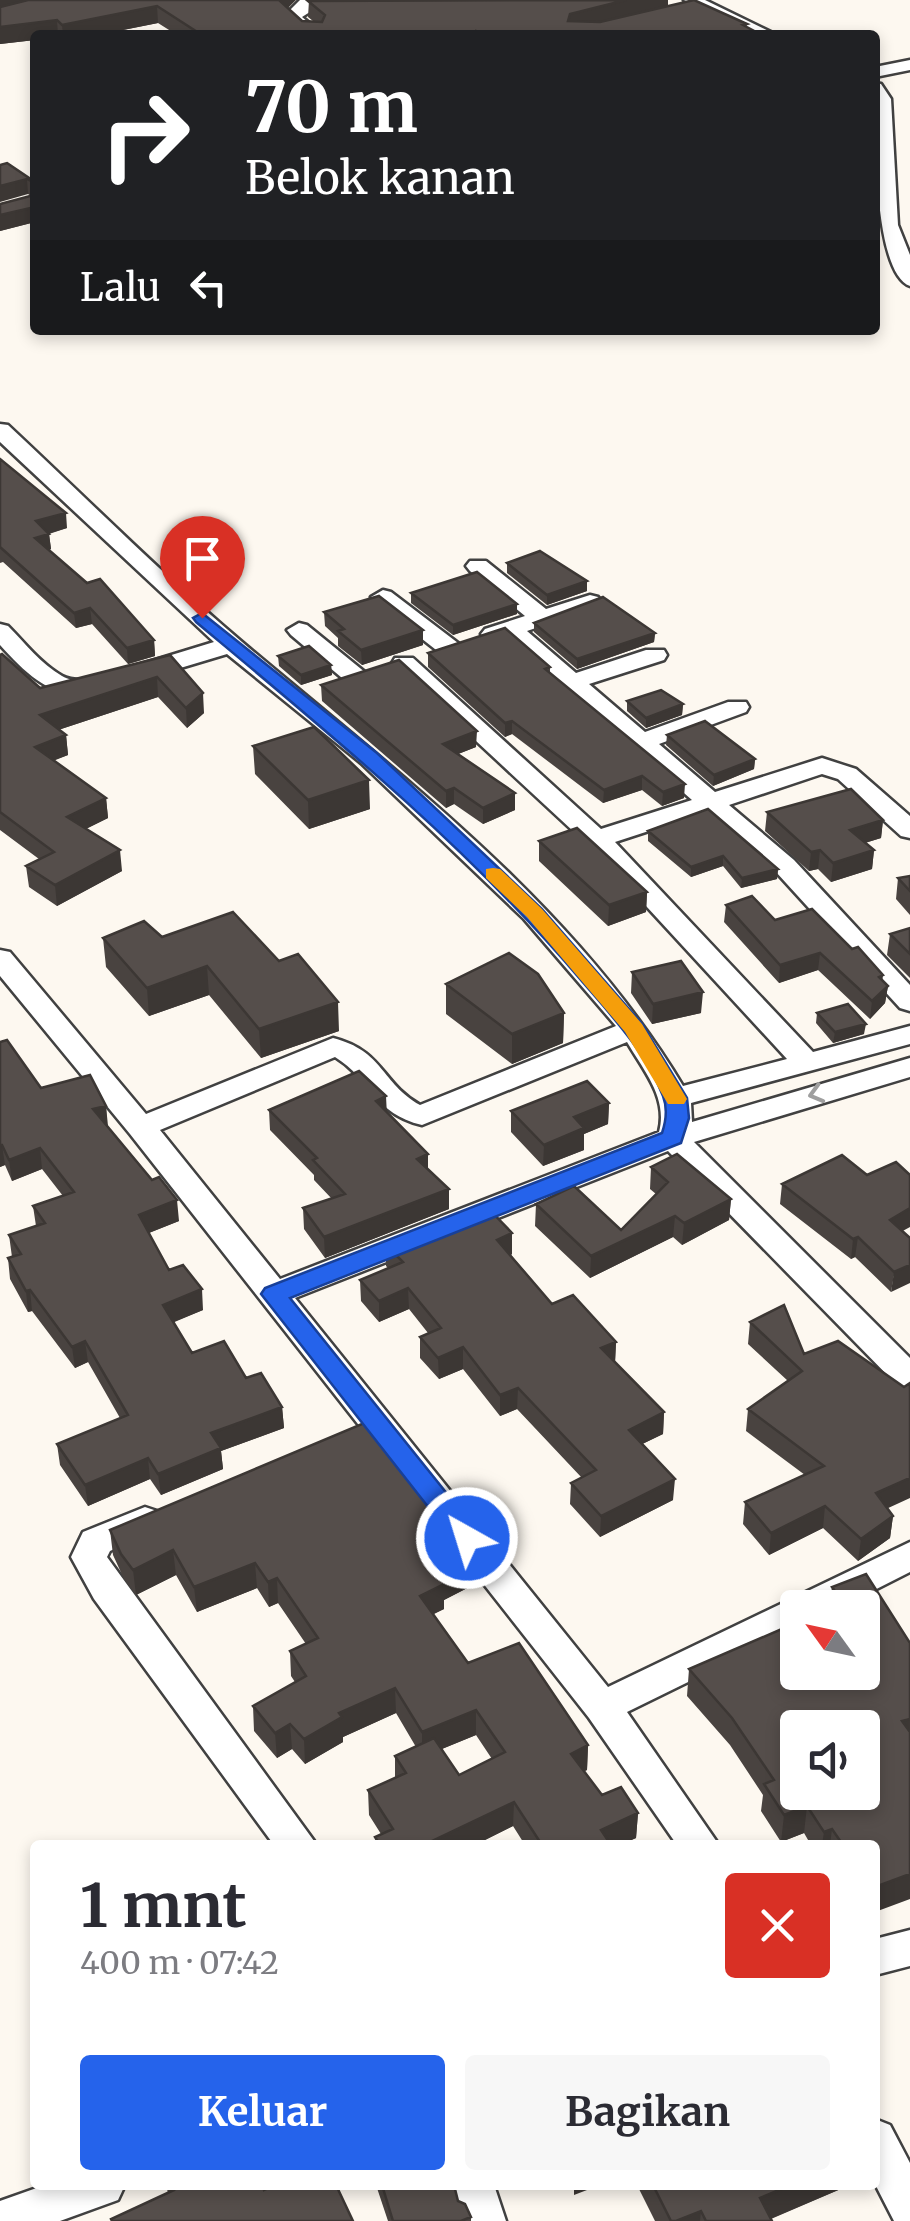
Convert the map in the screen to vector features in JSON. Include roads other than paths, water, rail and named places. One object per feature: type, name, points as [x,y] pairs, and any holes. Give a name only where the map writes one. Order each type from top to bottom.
[{"type":"street","points":[[308,0],[307,7],[291,17],[308,30]]},
{"type":"street","points":[[693,5],[756,30]]},
{"type":"street","points":[[880,71],[910,64]]},
{"type":"street","points":[[884,95],[889,226],[910,280]]},
{"type":"street","points":[[0,430],[231,645],[370,758],[534,913],[634,1029],[676,1098],[678,1118],[673,1138]]},
{"type":"street","points":[[478,566],[544,618]]},
{"type":"street","points":[[383,597],[448,648]]},
{"type":"street","points":[[296,698],[590,602]]},
{"type":"street","points":[[510,628],[784,866],[910,1002]]},
{"type":"street","points":[[0,630],[52,682],[78,691],[231,645]]},
{"type":"street","points":[[299,630],[357,678]]},
{"type":"street","points":[[572,682],[655,654]]},
{"type":"street","points":[[404,663],[597,839],[808,1064]]},
{"type":"street","points":[[642,742],[738,706]]},
{"type":"street","points":[[597,839],[827,766],[848,774],[910,830]]},
{"type":"street","points":[[0,958],[140,1127],[602,1707],[696,1840]]},
{"type":"street","points":[[140,1127],[333,1047],[354,1054],[408,1112],[422,1115],[634,1029]]},
{"type":"street","points":[[676,1098],[910,1036]]},
{"type":"street","points":[[274,1294],[673,1138],[910,1067]]},
{"type":"street","points":[[673,1138],[910,1378]]},
{"type":"street","points":[[340,1440],[377,1425]]},
{"type":"street","points":[[175,1508],[101,1538],[90,1548],[89,1557],[106,1589],[292,1840]]},
{"type":"street","points":[[841,1590],[910,1556]]},
{"type":"street","points":[[602,1707],[780,1620]]},
{"type":"street","points":[[880,1956],[910,1948]]},
{"type":"street","points":[[880,2149],[910,2208]]},
{"type":"street","points":[[2,2221],[90,2190]]},
{"type":"street","points":[[474,2190],[484,2221]]}]
